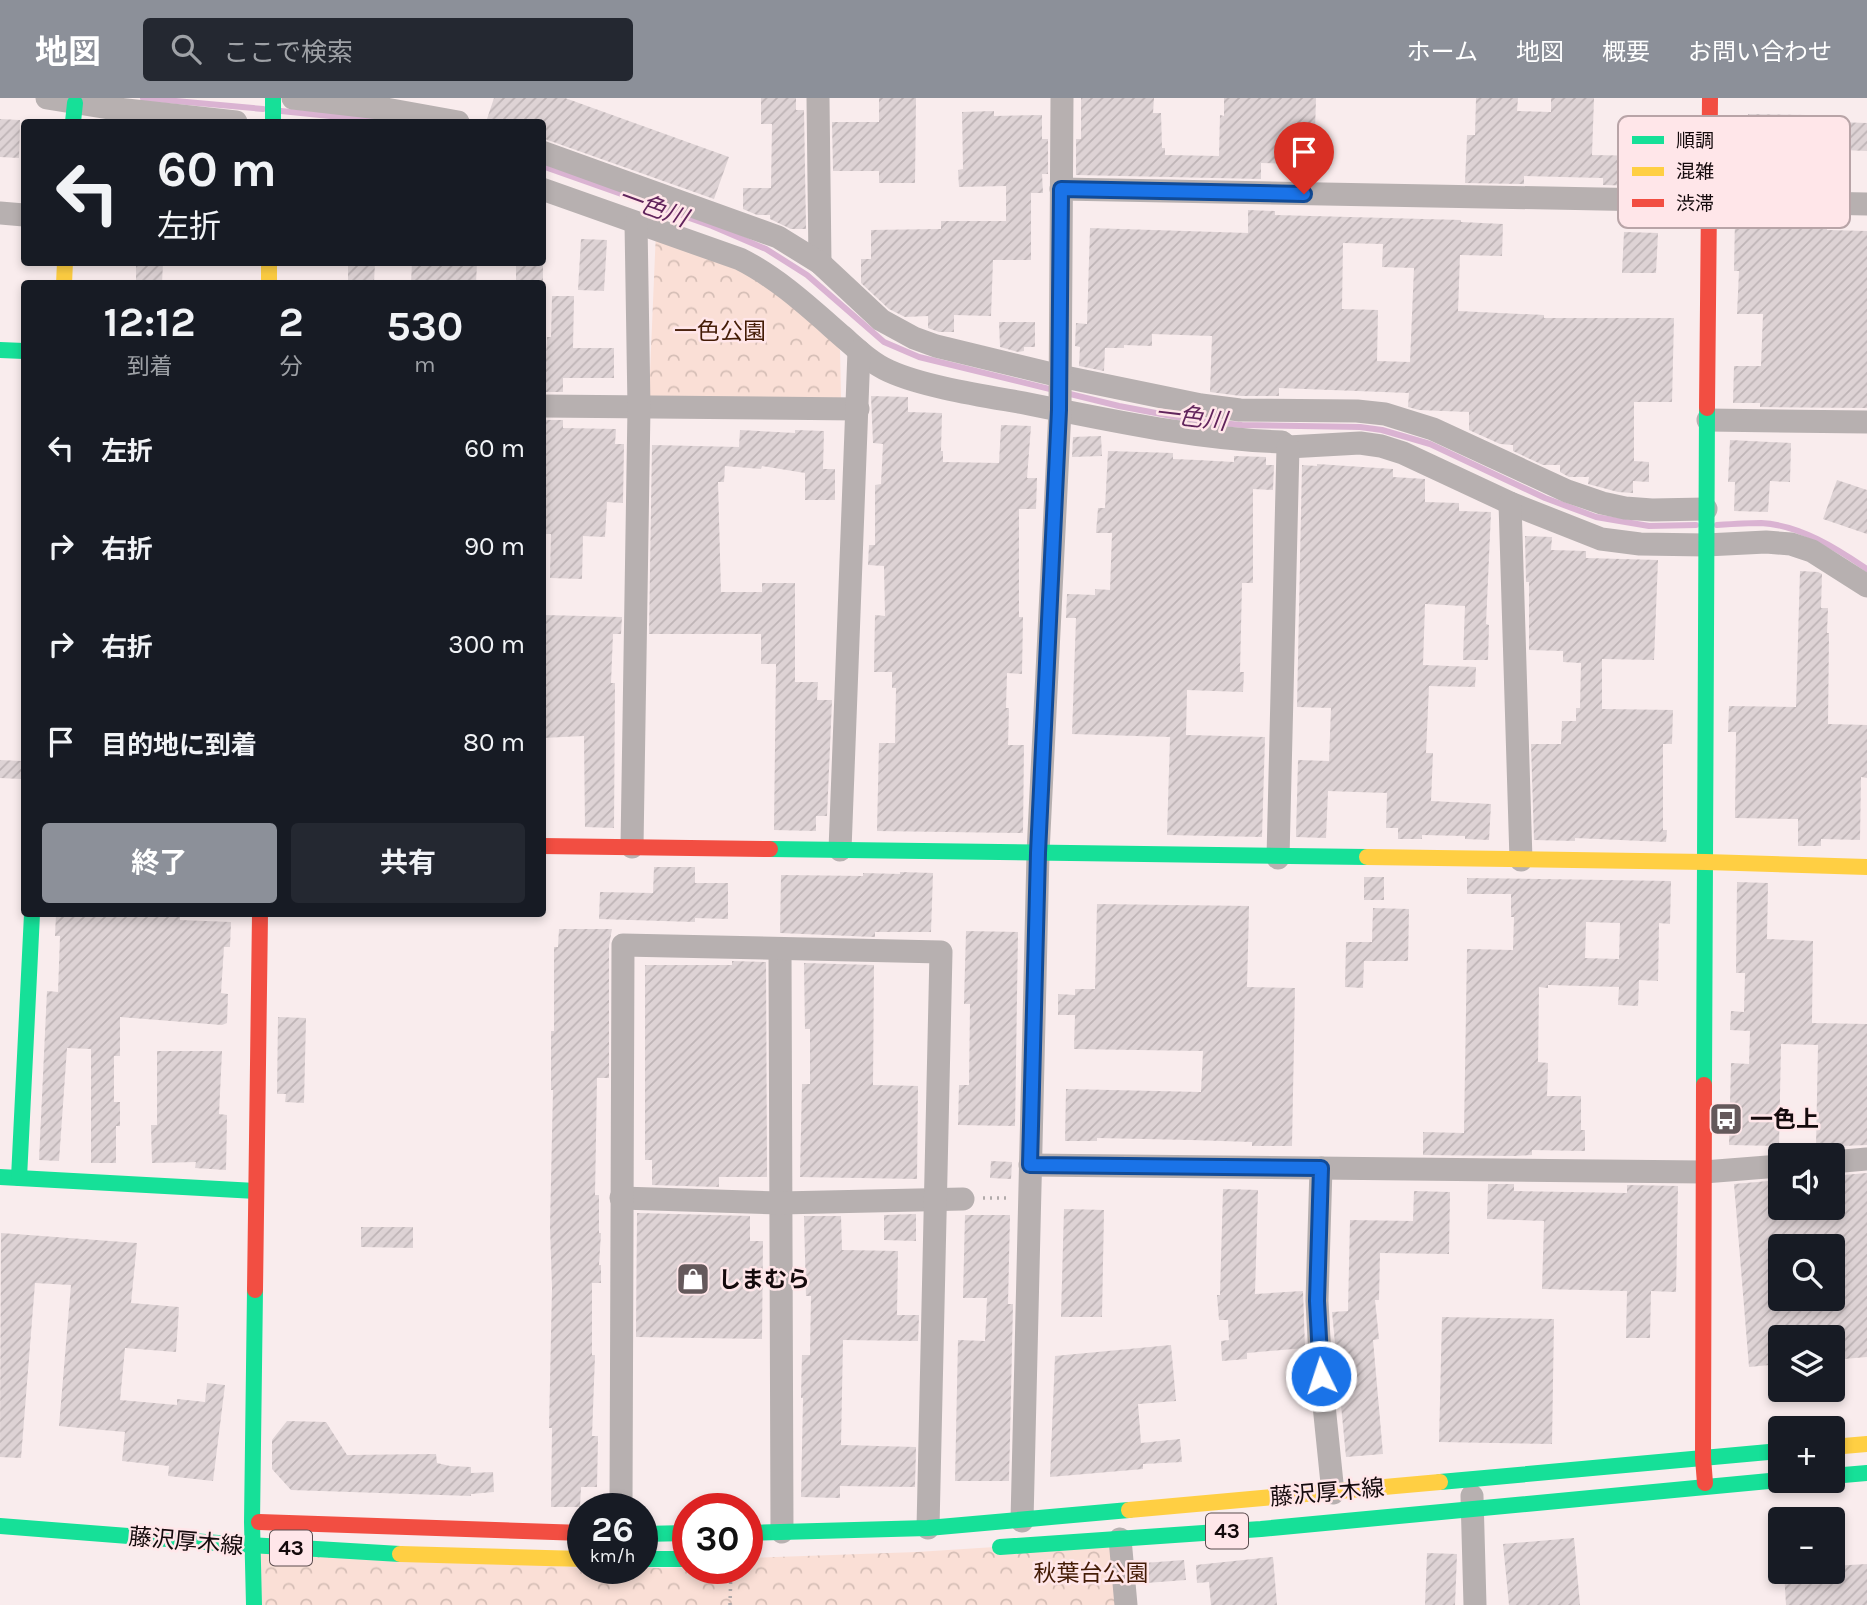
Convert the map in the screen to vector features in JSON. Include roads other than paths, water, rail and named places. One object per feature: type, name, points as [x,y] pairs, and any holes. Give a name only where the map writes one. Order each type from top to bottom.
[{"type":"street","points":[[47,98],[74,113],[182,119]]},
{"type":"street","points":[[818,98],[820,263]]},
{"type":"street","points":[[1021,1521],[1038,853],[1060,393],[1062,98]]},
{"type":"street","points":[[1710,98],[1710,116]]},
{"type":"street","points":[[273,119],[280,100],[380,108],[441,119]]},
{"type":"street","points":[[546,153],[757,229],[798,248],[820,263],[881,320],[914,338],[1060,393],[1187,435],[1282,442],[1288,447],[1360,443],[1381,446],[1403,453],[1510,503],[1601,539],[1640,544],[1791,544],[1812,551],[1867,586]]},
{"type":"street","points":[[1061,189],[1618,200]]},
{"type":"street","points":[[546,190],[717,250],[757,268],[787,289],[859,351],[890,371],[923,381],[1240,410],[1357,411],[1385,414],[1433,429],[1567,491],[1602,503],[1625,508],[1706,512]]},
{"type":"street","points":[[0,213],[21,215]]},
{"type":"street","points":[[632,847],[639,407],[636,223]]},
{"type":"street","points":[[1705,1486],[1706,512],[1710,228]]},
{"type":"street","points":[[0,350],[21,351]]},
{"type":"street","points":[[840,850],[859,351]]},
{"type":"street","points":[[546,406],[858,409]]},
{"type":"street","points":[[1708,420],[1867,422]]},
{"type":"street","points":[[1279,858],[1288,447]]},
{"type":"street","points":[[1510,503],[1521,860]]},
{"type":"street","points":[[546,846],[1706,862],[1867,867]]},
{"type":"street","points":[[19,1178],[32,917]]},
{"type":"street","points":[[254,1605],[252,1546],[246,1521],[256,1191],[260,917]]},
{"type":"street","points":[[621,1493],[623,945],[941,953],[928,1528]]},
{"type":"street","points":[[780,949],[782,1532]]},
{"type":"street","points":[[1845,1161],[1867,1159]]},
{"type":"street","points":[[1030,1165],[1704,1172],[1768,1167]]},
{"type":"street","points":[[1321,1168],[1317,1301],[1321,1376],[1334,1493]]},
{"type":"street","points":[[0,1177],[256,1191]]},
{"type":"street","points":[[621,1198],[780,1203],[964,1199]]},
{"type":"street","points":[[1845,1446],[1867,1444]]},
{"type":"street","name":"藤沢厚木線","points":[[763,1533],[928,1528],[1021,1521],[1768,1452]]},
{"type":"street","points":[[1845,1475],[1867,1473]]},
{"type":"street","points":[[1470,1478],[1474,1510],[1475,1605]]},
{"type":"street","name":"藤沢厚木線","points":[[985,1548],[1474,1510],[1768,1481]]},
{"type":"street","name":"藤沢厚木線","points":[[246,1521],[567,1532]]},
{"type":"street","name":"藤沢厚木線","points":[[0,1526],[252,1546],[460,1557],[567,1559]]},
{"type":"street","points":[[1120,1539],[1126,1605]]},
{"type":"waterway","name":"一色川","points":[[143,98],[263,109]]},
{"type":"waterway","name":"一色川","points":[[281,111],[360,119]]},
{"type":"waterway","name":"一色川","points":[[546,167],[712,226],[766,249],[807,275],[884,342],[919,357],[1119,406],[1198,421],[1382,430],[1430,444],[1545,498],[1596,517],[1649,526],[1696,525]]},
{"type":"waterway","name":"一色川","points":[[1717,525],[1761,523],[1790,528],[1830,546],[1867,569]]},
{"type":"place","name":"一色上","points":[[1726,1119]]},
{"type":"place","name":"しまむら","points":[[693,1279]]},
{"type":"park label","name":"一色公園","points":[[720,331]]},
{"type":"park label","name":"秋葉台公園","points":[[1091,1573]]}]
